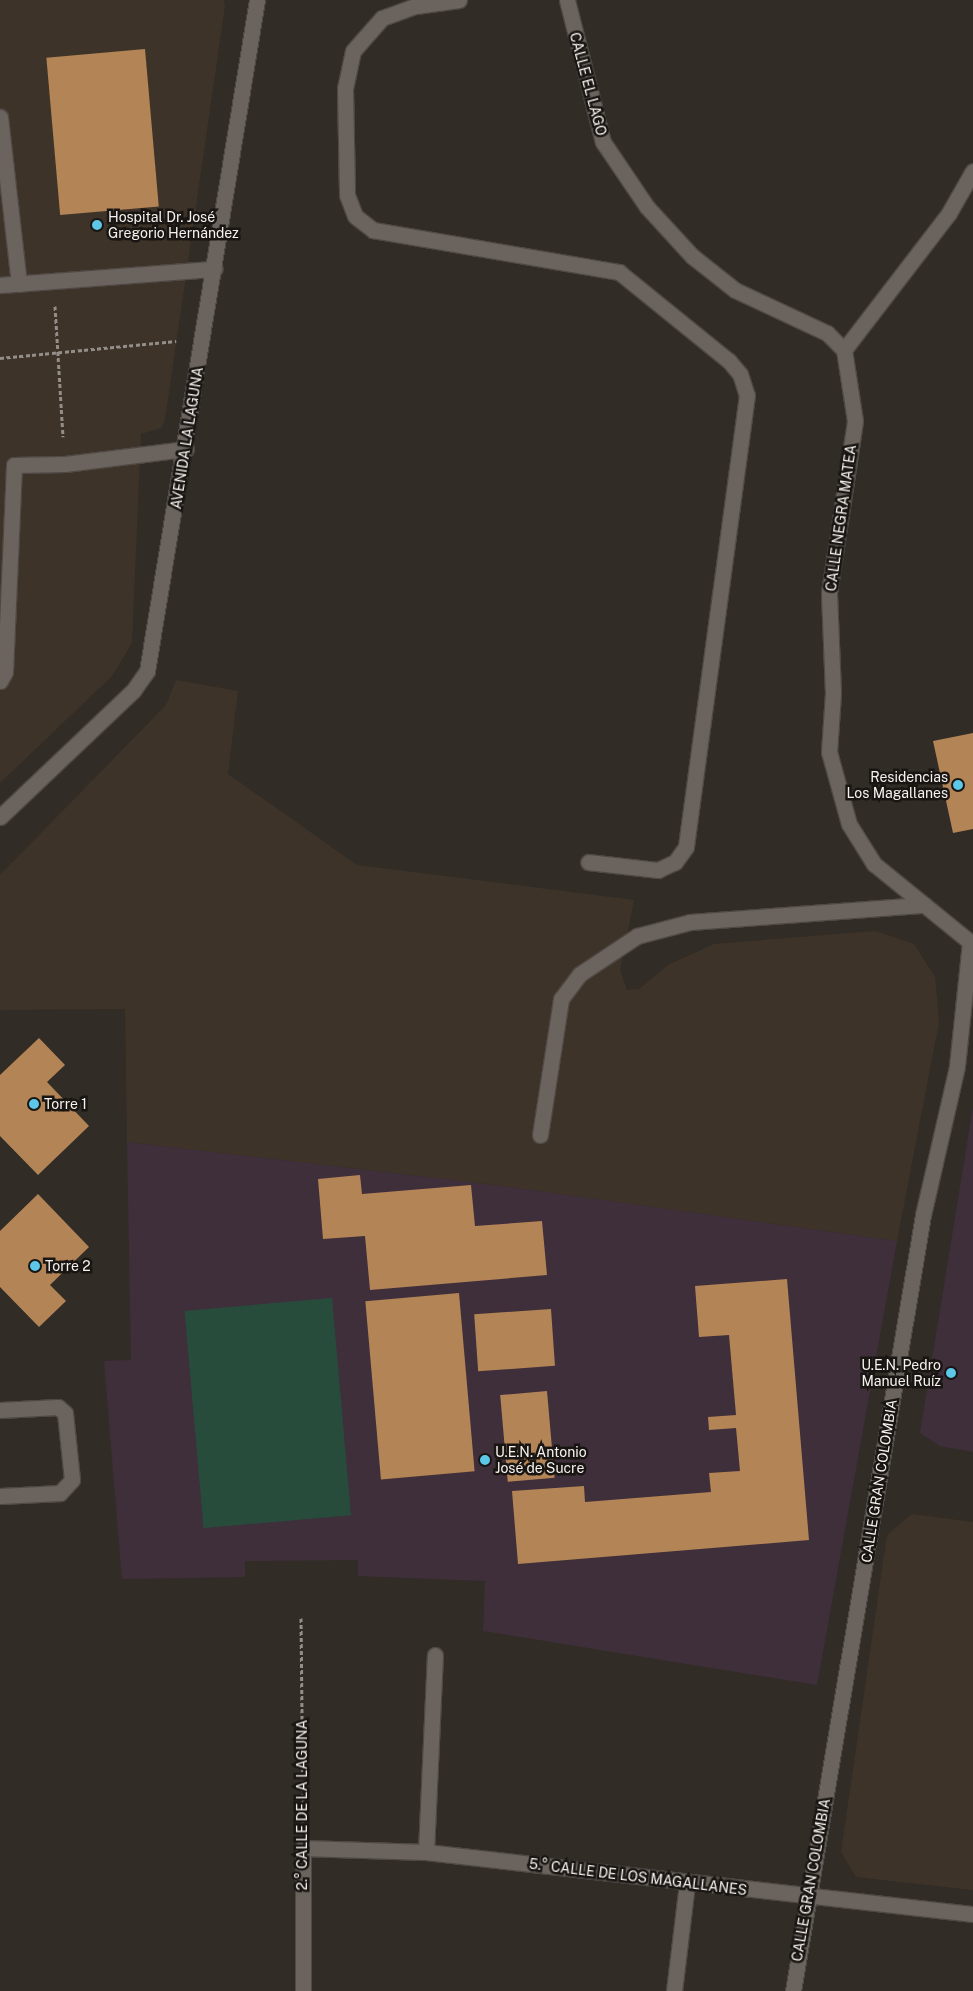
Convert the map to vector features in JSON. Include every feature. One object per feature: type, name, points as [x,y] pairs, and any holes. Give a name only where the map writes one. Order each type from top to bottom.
[{"type":"street","name":"AVENIDA LA LAGUNA","points":[[0,817],[133,691],[147,671],[186,449],[257,0]]},
{"type":"street","points":[[459,0],[415,6],[382,18],[353,52],[345,88],[347,195],[355,216],[373,230],[619,272],[729,361],[740,374],[747,395],[686,847],[675,862],[658,870],[588,862]]},
{"type":"street","name":"CALLE EL LAGO","points":[[567,0],[603,142],[647,207],[692,256],[735,290],[827,333],[844,350]]},
{"type":"street","points":[[0,117],[19,284]]},
{"type":"street","points":[[844,350],[948,213],[973,171]]},
{"type":"street","points":[[0,285],[214,269]]},
{"type":"street","name":"CALLE NEGRA MATEA","points":[[844,350],[856,421],[829,593],[833,694],[830,752],[849,824],[874,864],[972,942]]},
{"type":"street","points":[[2,676],[7,465],[65,464],[186,449]]},
{"type":"street","points":[[540,1135],[561,998],[580,974],[637,936],[690,922],[924,905]]},
{"type":"street","name":"CALLE GRAN COLOMBIA","points":[[793,1991],[923,1215],[957,1066],[972,942]]},
{"type":"street","points":[[0,1410],[58,1407],[66,1412],[72,1480],[60,1493],[0,1496]]},
{"type":"street","points":[[426,1852],[435,1654]]},
{"type":"street","name":"5.° CALLE DE LOS MAGALLANES","points":[[303,1848],[426,1852],[973,1914]]},
{"type":"street","name":"2.° CALLE DE LA LAGUNA","points":[[303,1848],[303,1991]]},
{"type":"street","points":[[674,1991],[687,1883]]},
{"type":"path","points":[[54,281],[65,464]]},
{"type":"path","points":[[0,358],[204,338]]},
{"type":"path","name":"2.° CALLE DE LA LAGUNA","points":[[301,1618],[303,1848]]},
{"type":"shaded area","name":"Hospital Dr. José Gregorio Hernández","points":[[0,0],[224,0],[225,6],[165,420],[161,428],[141,434],[132,643],[112,676],[0,783]]},
{"type":"shaded area","points":[[176,680],[238,691],[228,774],[357,865],[634,900],[620,970],[627,990],[639,989],[668,965],[714,944],[875,931],[914,944],[935,977],[939,1022],[897,1241],[503,1186],[127,1142],[125,1009],[0,1010],[0,875],[166,705]]},
{"type":"shaded area","name":"U.E.N. Pedro Manuel Ruíz","points":[[973,1107],[973,1452],[940,1446],[920,1433]]},
{"type":"shaded area","name":"U.E.N. Antonio José de Sucre","points":[[127,1142],[503,1186],[897,1241],[817,1685],[483,1631],[485,1581],[358,1576],[358,1560],[245,1561],[245,1577],[122,1579],[104,1361],[131,1360]]},
{"type":"shaded area","points":[[912,1514],[973,1522],[973,1890],[856,1877],[841,1852],[887,1535]]},
{"type":"green space","points":[[332,1298],[351,1515],[204,1528],[185,1311]]},
{"type":"building","points":[[145,49],[159,206],[60,215],[46,58]]},
{"type":"building","name":"Residencias Los Magallanes","points":[[973,733],[973,829],[953,833],[933,741]]},
{"type":"building","name":"Torre 1","points":[[39,1038],[65,1065],[47,1082],[89,1126],[38,1175],[0,1136],[0,1075]]},
{"type":"building","points":[[360,1175],[362,1194],[471,1185],[475,1226],[542,1221],[547,1275],[370,1290],[365,1236],[323,1239],[318,1179]]},
{"type":"building","name":"Torre 2","points":[[38,1194],[89,1247],[50,1285],[66,1301],[39,1327],[0,1287],[0,1231]]},
{"type":"building","points":[[787,1279],[809,1540],[518,1564],[512,1491],[584,1486],[585,1502],[711,1492],[709,1473],[740,1471],[736,1428],[709,1430],[708,1417],[736,1415],[729,1335],[699,1337],[695,1286]]},
{"type":"building","points":[[459,1293],[475,1471],[381,1480],[365,1301]]},
{"type":"building","points":[[551,1309],[555,1366],[478,1371],[474,1314]]},
{"type":"building","points":[[547,1391],[555,1478],[508,1482],[500,1395]]},
{"type":"place","name":"Hospital Dr. José Gregorio Hernández","points":[[97,225]]},
{"type":"place","name":"Residencias Los Magallanes","points":[[958,785]]},
{"type":"place","name":"Torre 1","points":[[34,1104]]},
{"type":"place","name":"Torre 2","points":[[35,1266]]},
{"type":"place","name":"U.E.N. Pedro Manuel Ruíz","points":[[951,1373]]},
{"type":"place","name":"U.E.N. Antonio José de Sucre","points":[[485,1460]]}]
